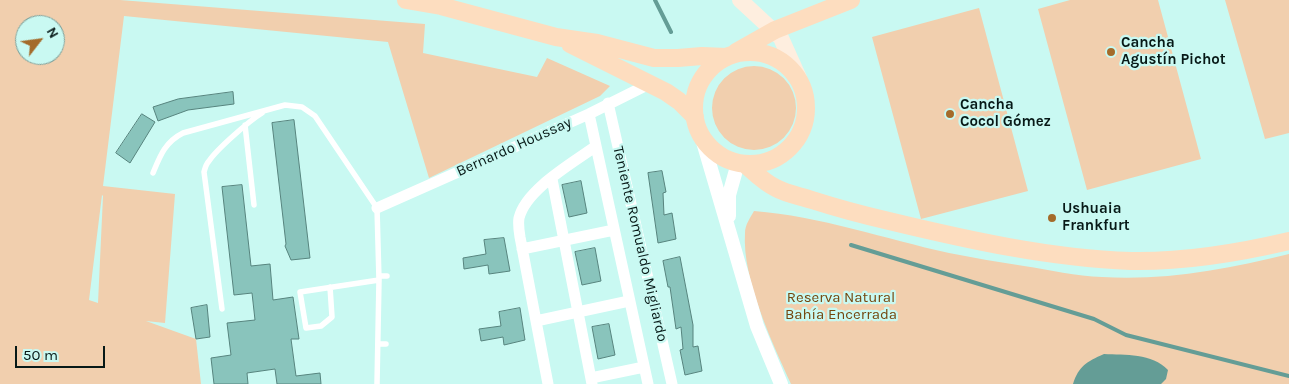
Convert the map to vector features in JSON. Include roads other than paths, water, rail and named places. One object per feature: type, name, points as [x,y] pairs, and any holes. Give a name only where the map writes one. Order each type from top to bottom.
[{"type":"main road","points":[[406,0],[441,6],[556,37],[597,43],[654,58],[729,56],[746,52],[761,52],[789,66],[798,78]]},
{"type":"main road","points":[[743,4],[768,34],[781,38],[805,92],[807,108],[805,123],[799,138],[789,150],[776,159],[762,164],[742,164],[723,158],[710,148],[701,135],[694,117],[696,91],[702,79],[716,63],[768,34],[851,0]]},
{"type":"main road","points":[[556,37],[666,92],[679,101],[694,117]]},
{"type":"main road","points":[[742,164],[776,188],[857,214],[1020,250],[1132,260],[1230,253],[1289,241]]},
{"type":"street","name":"Bernardo Houssay","points":[[376,208],[589,114],[649,84]]},
{"type":"street","name":"Teniente Romualdo Migliardo","points":[[608,103],[672,384]]},
{"type":"street","name":"Teniente Romualdo Migliardo","points":[[589,114],[648,384]]},
{"type":"street","points":[[701,135],[757,326],[782,384]]},
{"type":"street","points":[[548,384],[518,220],[522,208],[538,189],[596,146]]},
{"type":"street","points":[[730,236],[730,195],[742,164]]},
{"type":"street","points":[[552,179],[591,381],[644,367]]},
{"type":"street","points":[[522,250],[614,230]]},
{"type":"street","points":[[536,321],[629,301]]},
{"type":"lane","points":[[153,173],[167,144],[173,138],[183,133],[278,106],[294,105],[302,107],[315,116],[376,208],[379,278],[377,384]]},
{"type":"lane","points":[[222,309],[204,172],[212,157],[245,125],[270,109]]},
{"type":"lane","points":[[245,125],[254,205]]},
{"type":"lane","points":[[330,287],[332,317],[321,326],[306,328],[300,292],[387,276]]},
{"type":"lane","points":[[378,344],[386,344]]},
{"type":"water","points":[[1104,354],[1138,356],[1154,360],[1168,370],[1166,379],[1161,384],[1073,384],[1084,365]]},
{"type":"waterway","points":[[655,0],[671,32]]},
{"type":"waterway","points":[[851,245],[1094,319],[1126,335],[1289,376]]},
{"type":"place","name":"Cancha Agustín Pichot","points":[[1111,52]]},
{"type":"place","name":"Cancha Cocol Gómez","points":[[950,114]]},
{"type":"place","name":"Ushuaia Frankfurt","points":[[1052,218]]},
{"type":"park label","name":"Reserva Natural Bahía Encerrada","points":[[841,306]]}]
